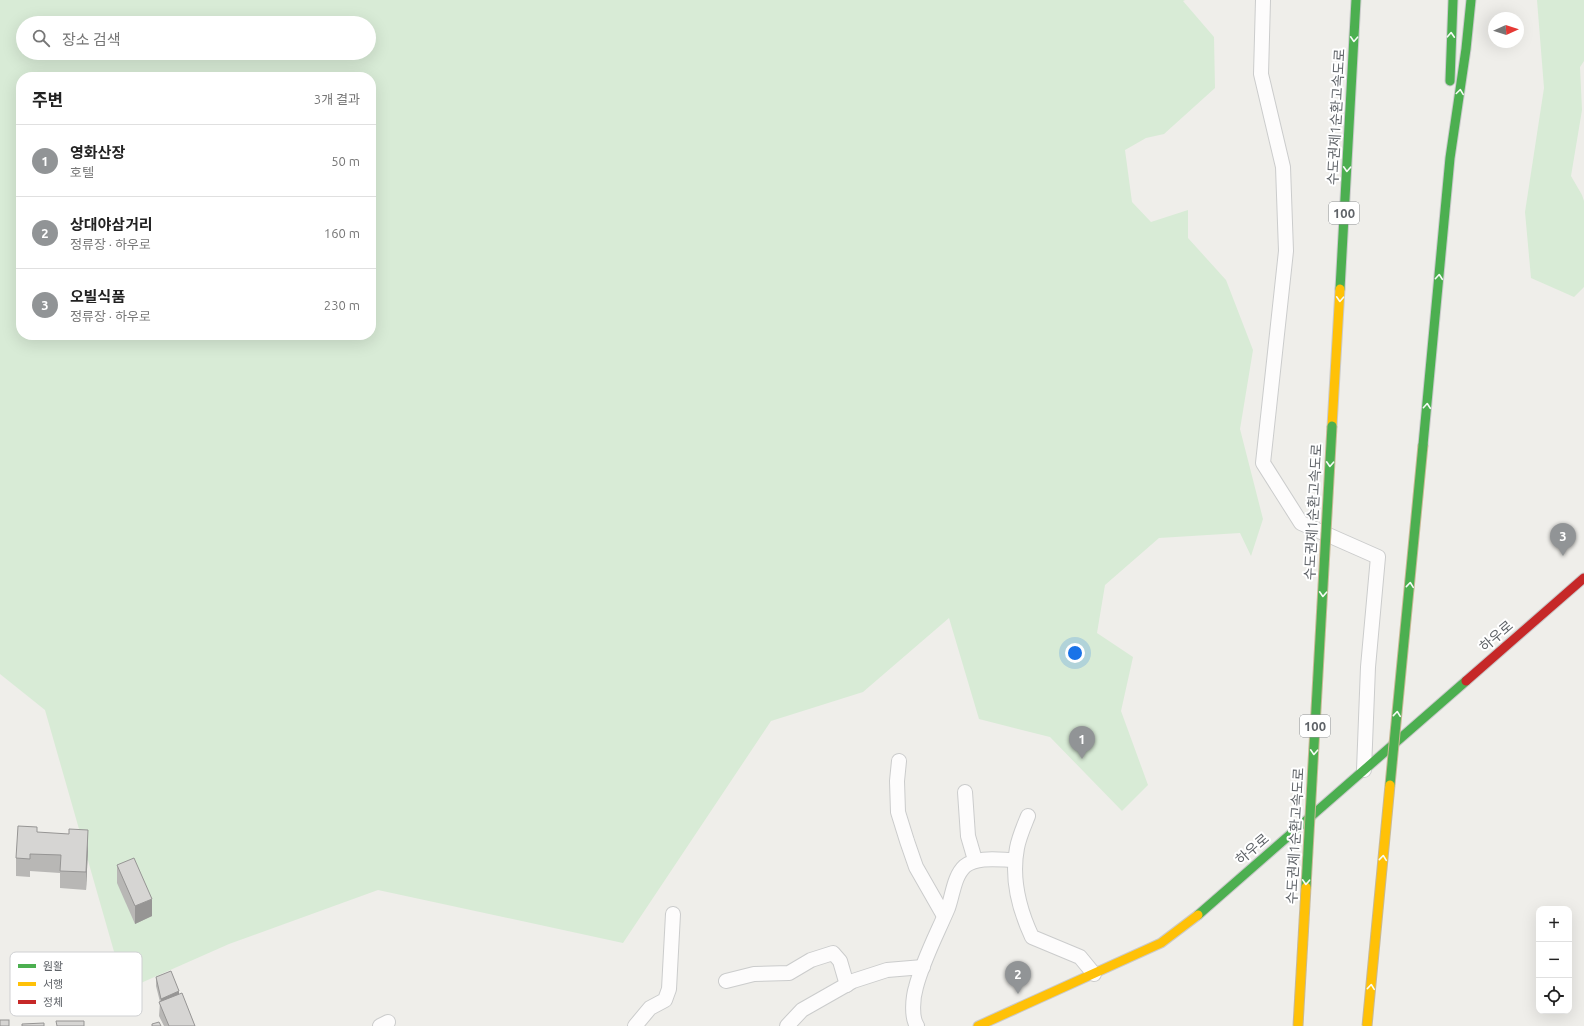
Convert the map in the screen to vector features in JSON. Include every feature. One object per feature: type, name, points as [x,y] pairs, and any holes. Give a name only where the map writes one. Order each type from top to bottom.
[{"type":"main road","name":"수도권제1순환고속도로","points":[[1298,1026],[1356,0]]},
{"type":"main road","points":[[1450,158],[1450,53],[1453,0]]},
{"type":"main road","points":[[1367,1026],[1450,158],[1466,49],[1471,0]]},
{"type":"main road","name":"하우로","points":[[978,1026],[1162,943],[1192,920],[1584,578]]},
{"type":"street","points":[[1263,0],[1261,74],[1283,167],[1286,251],[1262,463],[1301,523],[1378,557],[1368,667],[1364,770]]},
{"type":"street","points":[[899,762],[897,780],[898,812],[906,841],[916,867],[944,916]]},
{"type":"street","points":[[964,792],[968,836],[975,860]]},
{"type":"street","points":[[1028,816],[1017,846],[1014,868],[1017,894],[1022,917],[1032,937],[1080,957],[1094,974]]},
{"type":"street","points":[[917,1026],[915,1023],[914,1008],[916,988],[923,966],[944,916],[956,879],[965,867],[975,860],[1016,860]]},
{"type":"street","points":[[635,1026],[650,1008],[664,1000],[669,989],[673,914]]},
{"type":"street","points":[[726,981],[754,974],[789,973],[811,960],[834,953],[840,961],[847,985]]},
{"type":"street","points":[[787,1026],[802,1010],[853,981],[887,970],[923,966]]},
{"type":"green space","points":[[0,0],[1185,0],[1183,1],[1214,37],[1215,88],[1164,134],[1146,138],[1125,150],[1132,202],[1151,222],[1188,210],[1188,238],[1226,280],[1253,350],[1240,429],[1263,519],[1251,556],[1240,533],[1159,538],[1105,585],[1097,633],[1133,657],[1121,711],[1148,785],[1122,811],[1050,737],[979,719],[949,618],[863,692],[771,721],[623,943],[378,890],[229,944],[142,982],[142,952],[114,952],[45,710],[0,674]]},
{"type":"green space","points":[[1537,0],[1584,0],[1584,61],[1580,67],[1582,110],[1571,176],[1584,201],[1584,287],[1574,297],[1531,278],[1525,212],[1544,88]]},
{"type":"building","points":[[18,826],[37,827],[37,832],[69,834],[69,829],[88,830],[86,872],[60,871],[61,855],[30,854],[30,859],[16,858]]},
{"type":"building","points":[[134,858],[152,899],[135,906],[117,865]]},
{"type":"building","points":[[171,971],[179,991],[161,999],[156,977]]},
{"type":"building","points":[[182,993],[195,1026],[169,1026],[159,1002]]},
{"type":"building","points":[[0,1020],[9,1020],[9,1026],[0,1026]]},
{"type":"building","points":[[56,1021],[84,1021],[84,1026],[57,1026]]},
{"type":"building","points":[[159,1022],[161,1026],[152,1026],[152,1024]]},
{"type":"building","points":[[44,1023],[44,1026],[22,1026],[22,1024]]},
{"type":"traffic: fast","points":[[1340,289],[1356,0]]},
{"type":"traffic: fast","points":[[1450,81],[1453,0]]},
{"type":"traffic: fast","points":[[1423,445],[1450,158],[1466,49],[1471,0]]},
{"type":"traffic: fast","points":[[1306,887],[1332,426]]},
{"type":"traffic: fast","points":[[1390,785],[1423,445]]},
{"type":"traffic: fast","points":[[1198,915],[1466,681]]},
{"type":"traffic: slow","points":[[1332,426],[1340,289]]},
{"type":"traffic: slow","points":[[1367,1026],[1390,785]]},
{"type":"traffic: slow","points":[[1298,1026],[1306,887]]},
{"type":"traffic: slow","points":[[978,1026],[1161,943],[1198,915]]},
{"type":"traffic: jam","points":[[1466,681],[1584,578]]},
{"type":"place","name":"오빌식품","points":[[1563,556]]},
{"type":"place","name":"영화산장","points":[[1082,759]]},
{"type":"place","name":"상대야삼거리","points":[[1018,994]]}]
